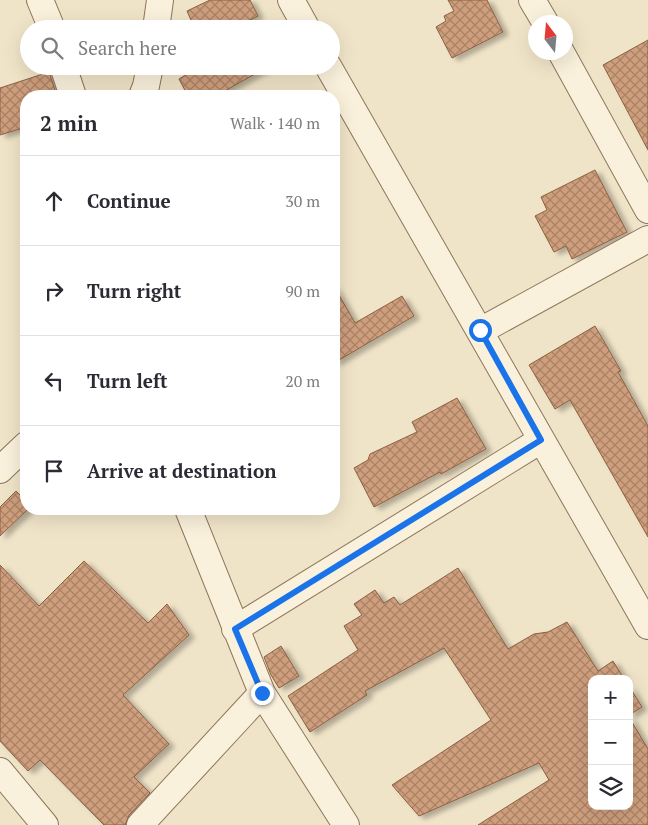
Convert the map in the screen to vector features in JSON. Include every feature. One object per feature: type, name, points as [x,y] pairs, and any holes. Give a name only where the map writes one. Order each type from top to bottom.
[{"type":"street","points":[[40,0],[49,20]]},
{"type":"street","points":[[157,20],[160,0]]},
{"type":"street","points":[[290,0],[302,20]]},
{"type":"street","points":[[532,0],[541,15]]},
{"type":"street","points":[[565,60],[648,210]]},
{"type":"street","points":[[66,75],[71,90]]},
{"type":"street","points":[[144,90],[148,75]]},
{"type":"street","points":[[333,75],[648,626]]},
{"type":"street","points":[[480,330],[648,239]]},
{"type":"street","points":[[235,629],[541,440]]},
{"type":"street","points":[[0,470],[20,451]]},
{"type":"street","points":[[190,515],[262,693],[346,825]]},
{"type":"street","points":[[140,825],[262,693]]},
{"type":"street","points":[[0,771],[45,825]]},
{"type":"building","points":[[210,0],[250,0],[258,16],[250,20],[191,20],[187,11]]},
{"type":"building","points":[[448,0],[487,0],[503,32],[452,58],[436,27],[446,21],[444,16],[454,11]]},
{"type":"building","points":[[648,40],[648,150],[603,65]]},
{"type":"building","points":[[40,75],[50,75],[55,90],[20,90],[20,129],[0,135],[0,88]]},
{"type":"building","points":[[185,75],[253,75],[227,90],[185,90],[179,79]]},
{"type":"building","points":[[595,170],[627,232],[572,259],[566,246],[554,252],[535,216],[547,210],[541,197]]},
{"type":"building","points":[[402,296],[414,316],[340,359],[340,297],[355,323]]},
{"type":"building","points":[[595,326],[621,371],[618,372],[648,426],[648,537],[570,400],[555,409],[529,365]]},
{"type":"building","points":[[457,398],[486,449],[441,474],[440,472],[374,507],[354,468],[368,460],[370,454],[417,432],[412,422]]},
{"type":"building","points":[[16,491],[20,495],[20,515],[22,515],[0,536],[0,507]]},
{"type":"building","points":[[84,561],[148,623],[167,604],[189,635],[123,695],[169,744],[134,777],[150,793],[129,815],[125,825],[104,825],[40,760],[28,771],[0,741],[0,565],[39,606]]},
{"type":"building","points":[[458,568],[508,649],[534,634],[548,632],[567,622],[598,671],[613,661],[622,675],[588,675],[588,810],[633,810],[633,724],[648,749],[648,825],[478,825],[549,780],[539,763],[419,816],[392,785],[491,720],[444,648],[365,691],[367,695],[310,732],[288,696],[358,650],[344,626],[362,615],[354,604],[375,590],[384,603],[394,597],[400,605]]},
{"type":"building","points":[[281,646],[299,676],[279,688],[271,675],[264,657]]},
{"type":"building","points":[[633,692],[642,707],[633,713]]},
{"type":"route","points":[[262,693],[235,629],[541,440],[480,330]]}]
